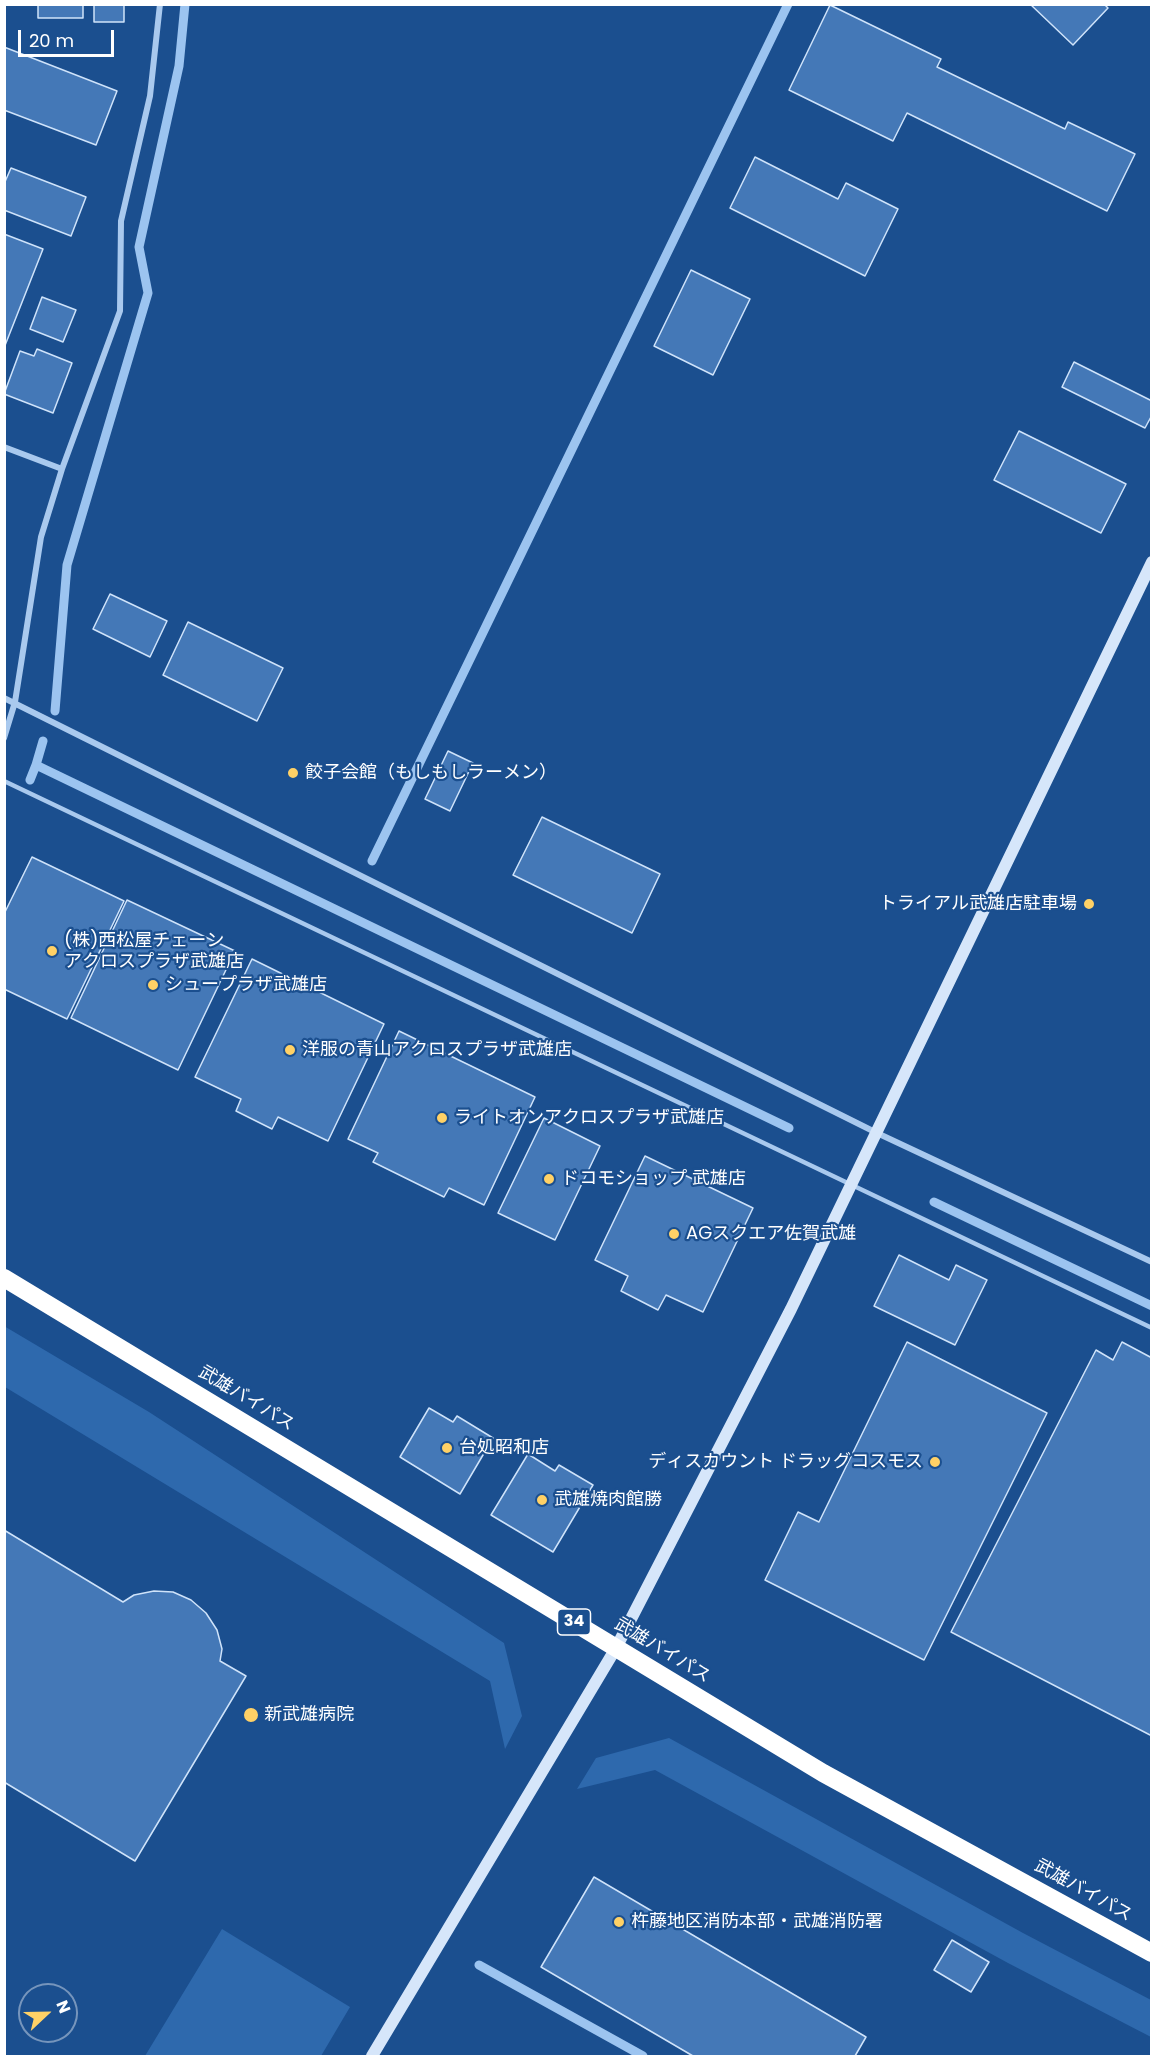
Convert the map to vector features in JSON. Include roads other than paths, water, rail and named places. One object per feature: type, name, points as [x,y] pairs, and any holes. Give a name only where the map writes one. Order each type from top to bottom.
[{"type":"highway","name":"武雄バイパス","points":[[4,1278],[823,1773],[1152,1953]]},
{"type":"street","points":[[4,738],[15,702],[41,537],[62,469],[120,311],[121,220],[150,96],[160,4]]},
{"type":"street","points":[[4,447],[62,469]]},
{"type":"street","points":[[372,2056],[616,1648],[791,1309],[1152,562]]},
{"type":"street","points":[[4,698],[877,1133],[1152,1262]]},
{"type":"lane","points":[[4,782],[1152,1328]]},
{"type":"waterway","points":[[55,711],[67,565],[148,293],[139,247],[179,66],[185,4]]},
{"type":"waterway","points":[[372,861],[788,4]]},
{"type":"waterway","points":[[43,741],[36,765],[789,1128]]},
{"type":"waterway","points":[[30,780],[36,765]]},
{"type":"waterway","points":[[934,1202],[1152,1306]]},
{"type":"waterway","points":[[479,1965],[643,2056]]},
{"type":"place","name":"餃子会館（もしもしラーメン）","points":[[293,773]]},
{"type":"place","name":"トライアル武雄店駐車場","points":[[1089,904]]},
{"type":"place","name":"(株)西松屋チェーン アクロスプラザ武雄店","points":[[52,951]]},
{"type":"place","name":"シュープラザ武雄店","points":[[153,985]]},
{"type":"place","name":"洋服の青山アクロスプラザ武雄店","points":[[290,1050]]},
{"type":"place","name":"ライトオンアクロスプラザ武雄店","points":[[442,1118]]},
{"type":"place","name":"ドコモショップ 武雄店","points":[[549,1179]]},
{"type":"place","name":"AGスクエア佐賀武雄","points":[[674,1234]]},
{"type":"place","name":"台処昭和店","points":[[447,1448]]},
{"type":"place","name":"ディスカウント ドラッグコスモス","points":[[935,1462]]},
{"type":"place","name":"武雄焼肉館勝","points":[[542,1500]]},
{"type":"place","name":"新武雄病院","points":[[251,1715]]},
{"type":"place","name":"杵藤地区消防本部・武雄消防署","points":[[619,1922]]}]
